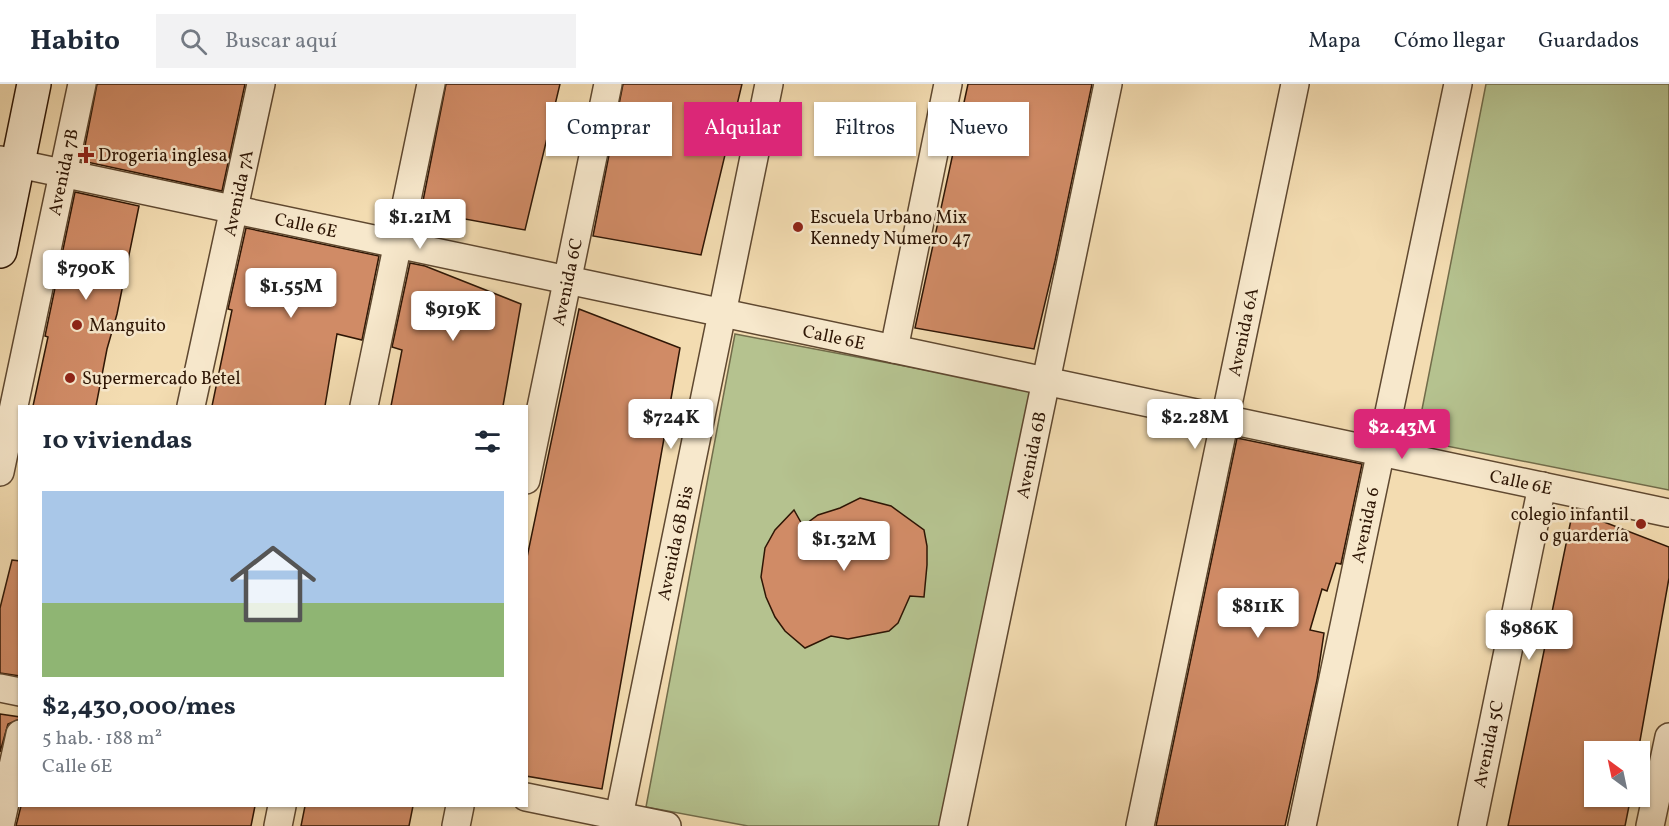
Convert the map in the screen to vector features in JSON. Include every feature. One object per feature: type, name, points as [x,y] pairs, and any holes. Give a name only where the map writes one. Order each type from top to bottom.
[{"type":"street","points":[[0,251],[9,162],[34,84]]},
{"type":"street","name":"Avenida 7B","points":[[0,467],[82,84]]},
{"type":"street","name":"Avenida 7A","points":[[191,405],[261,84]]},
{"type":"street","points":[[364,405],[430,84]]},
{"type":"street","name":"Avenida 6C","points":[[528,470],[608,84]]},
{"type":"street","name":"Avenida 6B Bis","points":[[618,821],[769,84]]},
{"type":"street","points":[[894,349],[948,84]]},
{"type":"street","name":"Avenida 6B","points":[[953,826],[1108,84]]},
{"type":"street","name":"Avenida 6A","points":[[1140,826],[1295,84]]},
{"type":"street","name":"Avenida 6","points":[[1302,826],[1458,84]]},
{"type":"street","name":"Calle 6E","points":[[9,162],[1669,513]]},
{"type":"street","name":"Avenida 5C","points":[[1472,826],[1542,486]]},
{"type":"street","points":[[0,688],[18,692]]},
{"type":"street","points":[[1650,826],[1669,737]]},
{"type":"street","points":[[0,826],[18,743]]},
{"type":"street","points":[[528,798],[618,821],[667,826]]},
{"type":"street","points":[[278,826],[282,807]]},
{"type":"street","points":[[456,826],[460,807]]},
{"type":"green space","points":[[1486,84],[1669,84],[1669,490],[1416,440]]},
{"type":"green space","points":[[735,334],[1042,392],[946,826],[748,826],[646,807]]},
{"type":"building","points":[[97,84],[245,84],[222,191],[82,161]]},
{"type":"building","points":[[446,84],[560,84],[556,102],[546,102],[546,142],[525,230],[421,211]]},
{"type":"building","points":[[623,84],[742,84],[738,102],[684,102],[684,156],[725,156],[701,255],[593,236],[609,156],[672,156],[672,102],[619,102]]},
{"type":"building","points":[[968,84],[1092,84],[1034,349],[915,328],[952,156],[1029,156],[1029,102],[964,102]]},
{"type":"building","points":[[75,192],[139,206],[96,405],[33,405],[48,337],[45,336]]},
{"type":"building","points":[[246,228],[379,256],[362,340],[337,334],[325,405],[212,405],[232,310],[228,309]]},
{"type":"building","points":[[410,263],[425,266],[521,304],[503,405],[391,405],[402,350],[392,347]]},
{"type":"building","points":[[579,309],[680,348],[602,789],[528,776],[528,552]]},
{"type":"building","points":[[1237,438],[1362,464],[1341,564],[1336,563],[1327,591],[1322,589],[1310,630],[1324,633],[1317,680],[1285,826],[1156,826]]},
{"type":"building","points":[[860,498],[891,506],[924,530],[927,565],[924,597],[910,596],[898,623],[889,631],[848,639],[831,636],[805,648],[785,631],[775,617],[766,597],[761,577],[765,548],[775,530],[794,510],[803,526],[818,515]]},
{"type":"building","points":[[1573,510],[1669,547],[1669,578],[1640,741],[1584,741],[1584,807],[1629,807],[1625,826],[1508,826]]},
{"type":"building","points":[[12,560],[18,561],[18,676],[0,673],[0,608]]},
{"type":"building","points":[[0,714],[18,717],[18,720],[8,724],[0,752]]},
{"type":"building","points":[[21,807],[255,807],[251,826],[16,826]]},
{"type":"building","points":[[305,807],[413,807],[409,826],[301,826]]},
{"type":"place","name":"Drogeria inglesa","points":[[86,155]]},
{"type":"place","name":"Escuela Urbano Mix Kennedy Numero 47","points":[[798,227]]},
{"type":"place","name":"Manguito","points":[[77,325]]},
{"type":"place","name":"Supermercado Betel","points":[[70,378]]},
{"type":"place","name":"colegio infantil o guardería","points":[[1641,524]]}]
